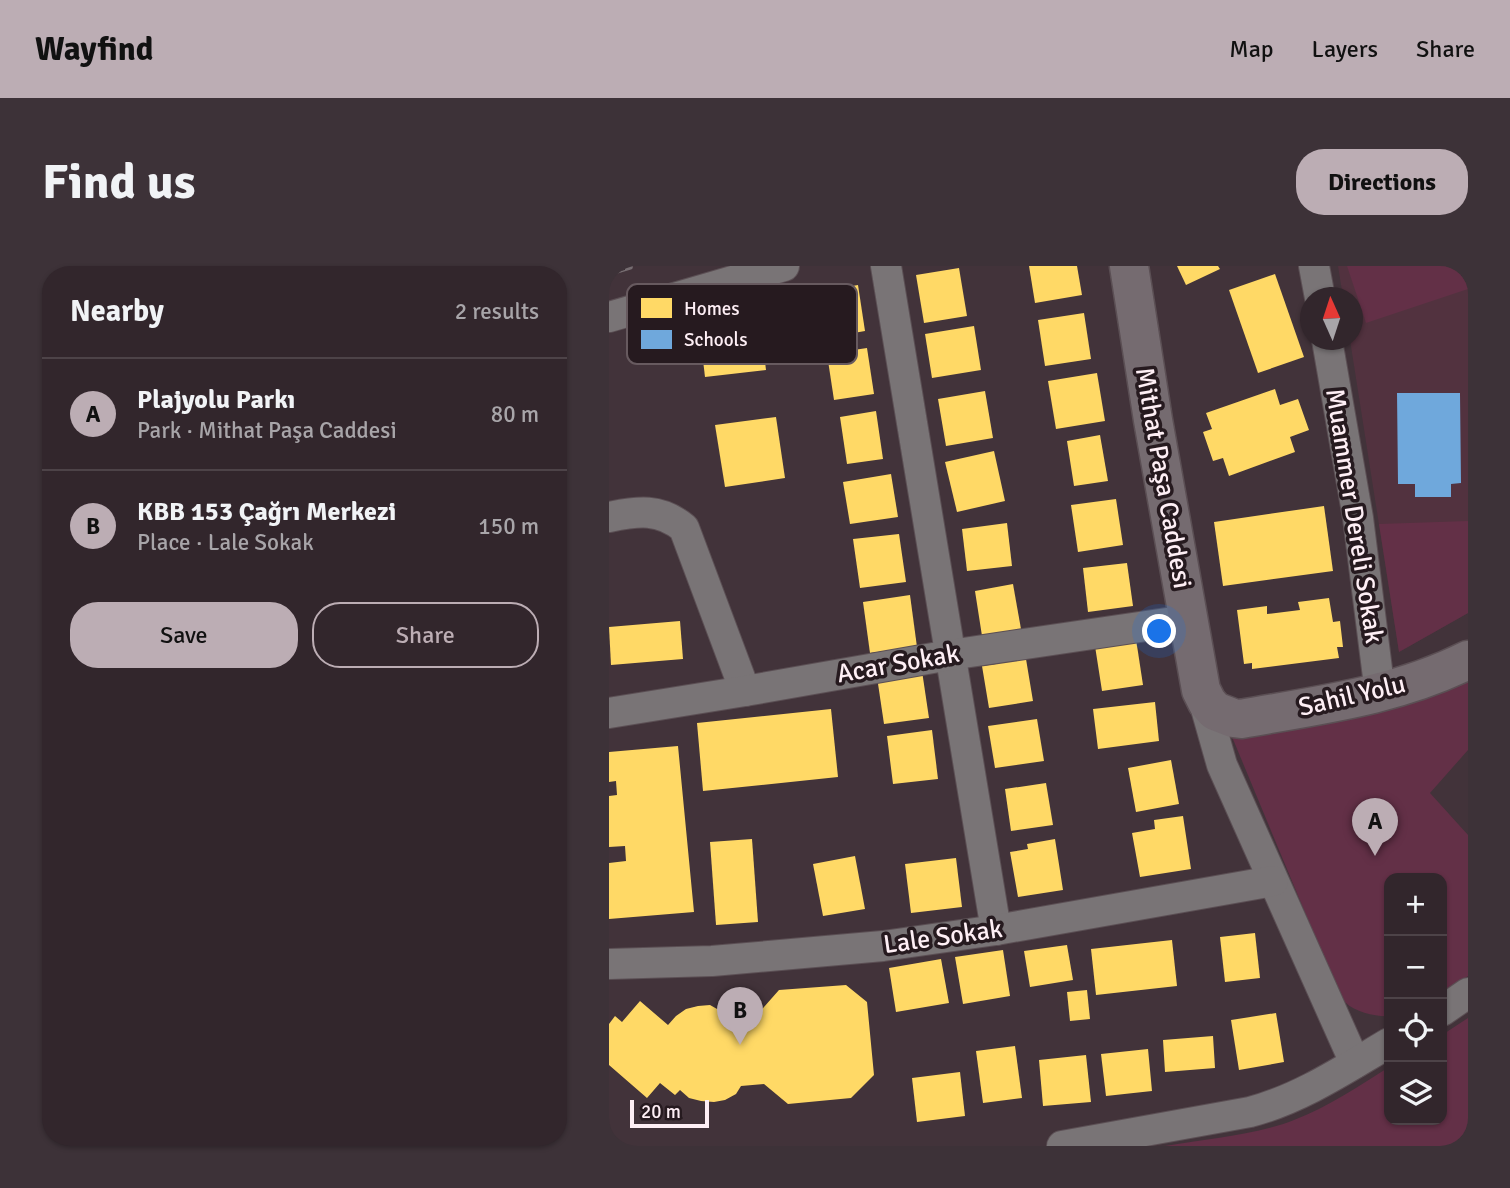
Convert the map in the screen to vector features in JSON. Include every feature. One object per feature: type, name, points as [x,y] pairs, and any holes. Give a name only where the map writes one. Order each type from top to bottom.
[{"type":"main road","name":"Mithat Paşa Caddesi","points":[[1129,266],[1153,420],[1201,690],[1223,727]]},
{"type":"main road","name":"Sahil Yolu","points":[[1223,727],[1241,719],[1380,693],[1448,670],[1468,660]]},
{"type":"street","points":[[722,284],[784,266]]},
{"type":"street","points":[[885,266],[996,930]]},
{"type":"street","points":[[1314,266],[1318,287]]},
{"type":"street","points":[[609,317],[627,312]]},
{"type":"street","name":"Muammer Dereli Sokak","points":[[1329,350],[1358,518],[1380,693]]},
{"type":"street","points":[[609,517],[636,512],[655,513],[672,518],[684,528],[745,691]]},
{"type":"street","name":"Acar Sokak","points":[[609,713],[950,655],[1187,620]]},
{"type":"street","points":[[1223,727],[1222,765],[1356,1063]]},
{"type":"street","name":"Lale Sokak","points":[[609,964],[712,961],[856,948],[996,930],[1273,881]]},
{"type":"street","points":[[1447,1008],[1468,993]]},
{"type":"street","points":[[1062,1146],[1270,1107],[1289,1100],[1384,1046]]},
{"type":"shaded area","points":[[1338,266],[1468,266],[1468,613],[1399,652],[1352,350],[1363,350],[1363,287],[1341,287]]},
{"type":"shaded area","points":[[1347,266],[1468,266],[1468,289],[1366,323],[1363,314],[1363,287],[1354,287]]},
{"type":"shaded area","points":[[1468,521],[1468,613],[1399,652],[1379,524]]},
{"type":"shaded area","points":[[1468,677],[1468,750],[1430,793],[1468,835],[1468,976],[1447,991],[1447,873],[1384,873],[1384,1016],[1355,1009],[1344,1001],[1230,732]]},
{"type":"shaded area","points":[[1468,1018],[1468,1146],[1165,1146],[1279,1125],[1331,1103],[1384,1070],[1384,1125],[1447,1125],[1447,1032]]},
{"type":"building: Homes","points":[[1029,266],[1077,266],[1082,295],[1035,303]]},
{"type":"building: Homes","points":[[1177,266],[1218,266],[1220,269],[1186,285]]},
{"type":"building: Homes","points":[[959,268],[967,316],[924,323],[916,275]]},
{"type":"building: Homes","points":[[1275,274],[1304,357],[1258,373],[1229,290]]},
{"type":"building: Homes","points":[[857,285],[865,331],[857,332]]},
{"type":"building: Homes","points":[[1084,313],[1091,359],[1045,366],[1038,320]]},
{"type":"building: Homes","points":[[974,326],[981,370],[932,378],[925,334]]},
{"type":"building: Homes","points":[[867,348],[874,394],[834,400],[829,364],[857,364],[857,350]]},
{"type":"building: Homes","points":[[703,364],[765,364],[766,370],[705,377]]},
{"type":"building: Homes","points":[[1097,373],[1105,421],[1056,429],[1048,381]]},
{"type":"building: Homes","points":[[1275,389],[1280,405],[1298,399],[1309,430],[1290,437],[1295,452],[1229,476],[1223,458],[1213,461],[1203,432],[1212,429],[1206,413]]},
{"type":"building: Homes","points":[[985,391],[993,438],[946,446],[938,399]]},
{"type":"building: Homes","points":[[876,411],[883,459],[847,464],[840,417]]},
{"type":"building: Homes","points":[[776,417],[785,478],[725,487],[715,425]]},
{"type":"building: Homes","points":[[1100,435],[1108,481],[1074,486],[1067,441]]},
{"type":"building: Homes","points":[[994,451],[1005,501],[957,512],[945,462]]},
{"type":"building: Homes","points":[[891,474],[898,517],[850,524],[843,482]]},
{"type":"building: Homes","points":[[1116,499],[1123,545],[1078,552],[1071,505]]},
{"type":"building: Homes","points":[[1324,506],[1333,571],[1223,586],[1214,522]]},
{"type":"building: Homes","points":[[1007,523],[1012,566],[967,571],[962,529]]},
{"type":"building: Homes","points":[[899,534],[906,582],[860,588],[853,539]]},
{"type":"building: Homes","points":[[1127,563],[1133,606],[1088,612],[1083,568]]},
{"type":"building: Homes","points":[[1013,584],[1021,629],[982,636],[975,591]]},
{"type":"building: Homes","points":[[910,595],[917,647],[870,653],[863,602]]},
{"type":"building: Homes","points":[[1329,598],[1333,622],[1340,621],[1343,647],[1337,647],[1339,658],[1252,669],[1252,663],[1244,664],[1237,610],[1267,606],[1267,614],[1300,610],[1298,602]]},
{"type":"building: Homes","points":[[680,621],[683,659],[611,665],[609,627]]},
{"type":"building: Homes","points":[[1136,639],[1143,685],[1102,691],[1095,646]]},
{"type":"building: Homes","points":[[1011,652],[1013,661],[1026,659],[1033,701],[989,708],[982,666],[996,664],[994,655]]},
{"type":"building: Homes","points":[[922,671],[929,718],[884,724],[877,677]]},
{"type":"building: Homes","points":[[1155,702],[1159,741],[1098,749],[1093,709]]},
{"type":"building: Homes","points":[[831,709],[838,777],[703,791],[697,723]]},
{"type":"building: Homes","points":[[1037,719],[1044,761],[995,768],[988,726]]},
{"type":"building: Homes","points":[[932,730],[938,779],[893,784],[887,736]]},
{"type":"building: Homes","points":[[678,746],[694,912],[609,919],[609,863],[626,861],[625,846],[609,847],[609,796],[617,795],[616,781],[609,782],[609,752]]},
{"type":"building: Homes","points":[[1171,760],[1179,804],[1136,812],[1128,768]]},
{"type":"building: Homes","points":[[1046,783],[1053,825],[1011,831],[1005,789]]},
{"type":"building: Homes","points":[[1183,816],[1191,869],[1140,877],[1132,833],[1155,829],[1154,820]]},
{"type":"building: Homes","points":[[752,839],[758,922],[716,925],[710,842]]},
{"type":"building: Homes","points":[[1055,839],[1063,890],[1018,897],[1010,852],[1028,849],[1027,844]]},
{"type":"building: Homes","points":[[855,856],[865,909],[823,916],[813,864]]},
{"type":"building: Homes","points":[[956,858],[962,907],[911,913],[905,864]]},
{"type":"building: Homes","points":[[1255,933],[1260,978],[1225,982],[1220,937]]},
{"type":"building: Homes","points":[[1172,940],[1177,986],[1096,995],[1091,949]]},
{"type":"building: Homes","points":[[1067,945],[1073,980],[1030,987],[1024,951]]},
{"type":"building: Homes","points":[[1003,950],[1010,996],[963,1004],[955,957]]},
{"type":"building: Homes","points":[[941,959],[949,1003],[896,1012],[889,968]]},
{"type":"building: Homes","points":[[846,985],[867,1002],[874,1075],[851,1098],[788,1104],[764,1084],[741,1086],[736,1094],[725,1100],[701,1101],[689,1098],[680,1090],[675,1095],[660,1083],[647,1098],[609,1065],[609,1024],[615,1016],[622,1022],[640,1001],[668,1025],[686,1009],[698,1006],[710,1005],[733,1018],[756,1016],[779,990]]},
{"type":"building: Homes","points":[[1087,990],[1090,1019],[1070,1021],[1067,992]]},
{"type":"building: Homes","points":[[1276,1013],[1284,1062],[1239,1070],[1231,1020]]},
{"type":"building: Homes","points":[[1213,1036],[1215,1068],[1165,1072],[1163,1040]]},
{"type":"building: Homes","points":[[1015,1046],[1022,1098],[983,1103],[976,1051]]},
{"type":"building: Homes","points":[[1148,1049],[1152,1091],[1106,1096],[1101,1054]]},
{"type":"building: Homes","points":[[1086,1055],[1091,1102],[1043,1106],[1039,1060]]},
{"type":"building: Homes","points":[[960,1072],[965,1116],[917,1122],[912,1078]]},
{"type":"building: Schools","points":[[1397,393],[1460,393],[1461,483],[1451,484],[1451,497],[1415,497],[1415,484],[1398,484]]},
{"type":"railway","points":[[609,272],[629,266]]},
{"type":"place","name":"Plajyolu Parkı","points":[[1375,856]]},
{"type":"place","name":"KBB 153 Çağrı Merkezi","points":[[740,1045]]}]
